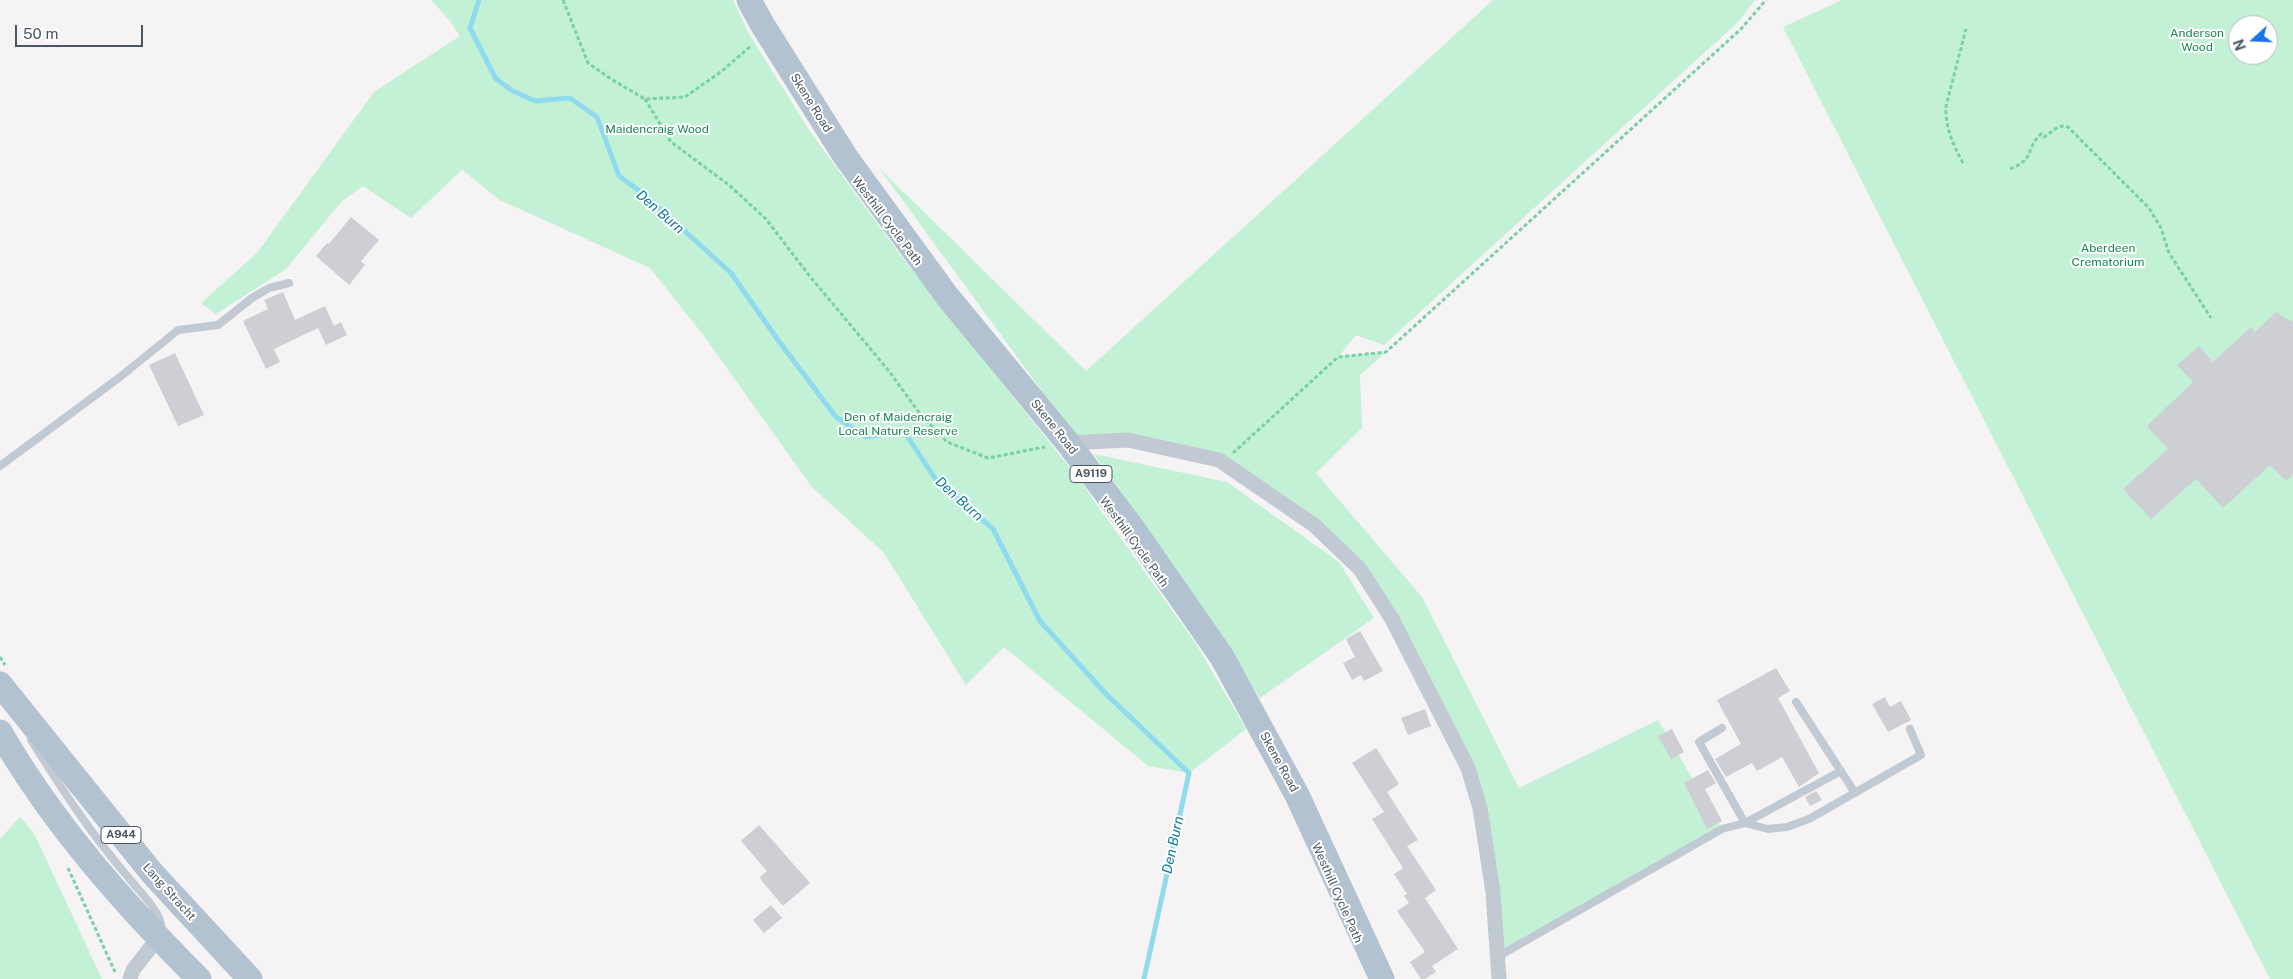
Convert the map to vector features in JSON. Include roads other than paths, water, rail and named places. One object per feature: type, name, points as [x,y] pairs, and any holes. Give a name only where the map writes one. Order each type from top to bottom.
[{"type":"main road","name":"Skene Road","points":[[750,0],[762,24],[844,156],[1060,444],[1131,526],[1222,657],[1297,795],[1382,979]]},
{"type":"main road","name":"Lang Stracht","points":[[0,684],[152,873],[250,979]]},
{"type":"main road","points":[[14,728],[40,795],[86,856],[158,938],[199,979]]},
{"type":"street","points":[[1060,444],[1128,440],[1224,462],[1314,525],[1360,569],[1392,619],[1468,768],[1480,808],[1493,892],[1499,979]]},
{"type":"street","points":[[130,979],[133,970],[158,938]]},
{"type":"lane","points":[[0,466],[120,377],[178,330],[218,325],[252,298],[269,288],[289,283]]},
{"type":"lane","points":[[0,692],[14,728]]},
{"type":"lane","points":[[1796,702],[1855,793]]},
{"type":"lane","points":[[1722,728],[1699,742],[1745,823],[1768,829],[1787,827],[1808,819],[1921,755],[1910,729]]},
{"type":"lane","points":[[1497,957],[1722,830],[1745,823],[1841,771]]},
{"type":"waterway","name":"Den Burn","points":[[479,0],[470,28],[496,79],[513,91],[535,101],[570,98],[597,117],[619,176],[645,195],[731,273],[836,417],[866,437],[904,431],[936,480],[993,529],[1040,621],[1106,694],[1189,773],[1144,979]]},
{"type":"park label","name":"Anderson Wood","points":[[2197,40]]},
{"type":"park label","name":"Maidencraig Wood","points":[[657,129]]},
{"type":"park label","name":"Aberdeen Crematorium","points":[[2108,255]]},
{"type":"park label","name":"Den of Maidencraig Local Nature Reserve","points":[[898,424]]}]
